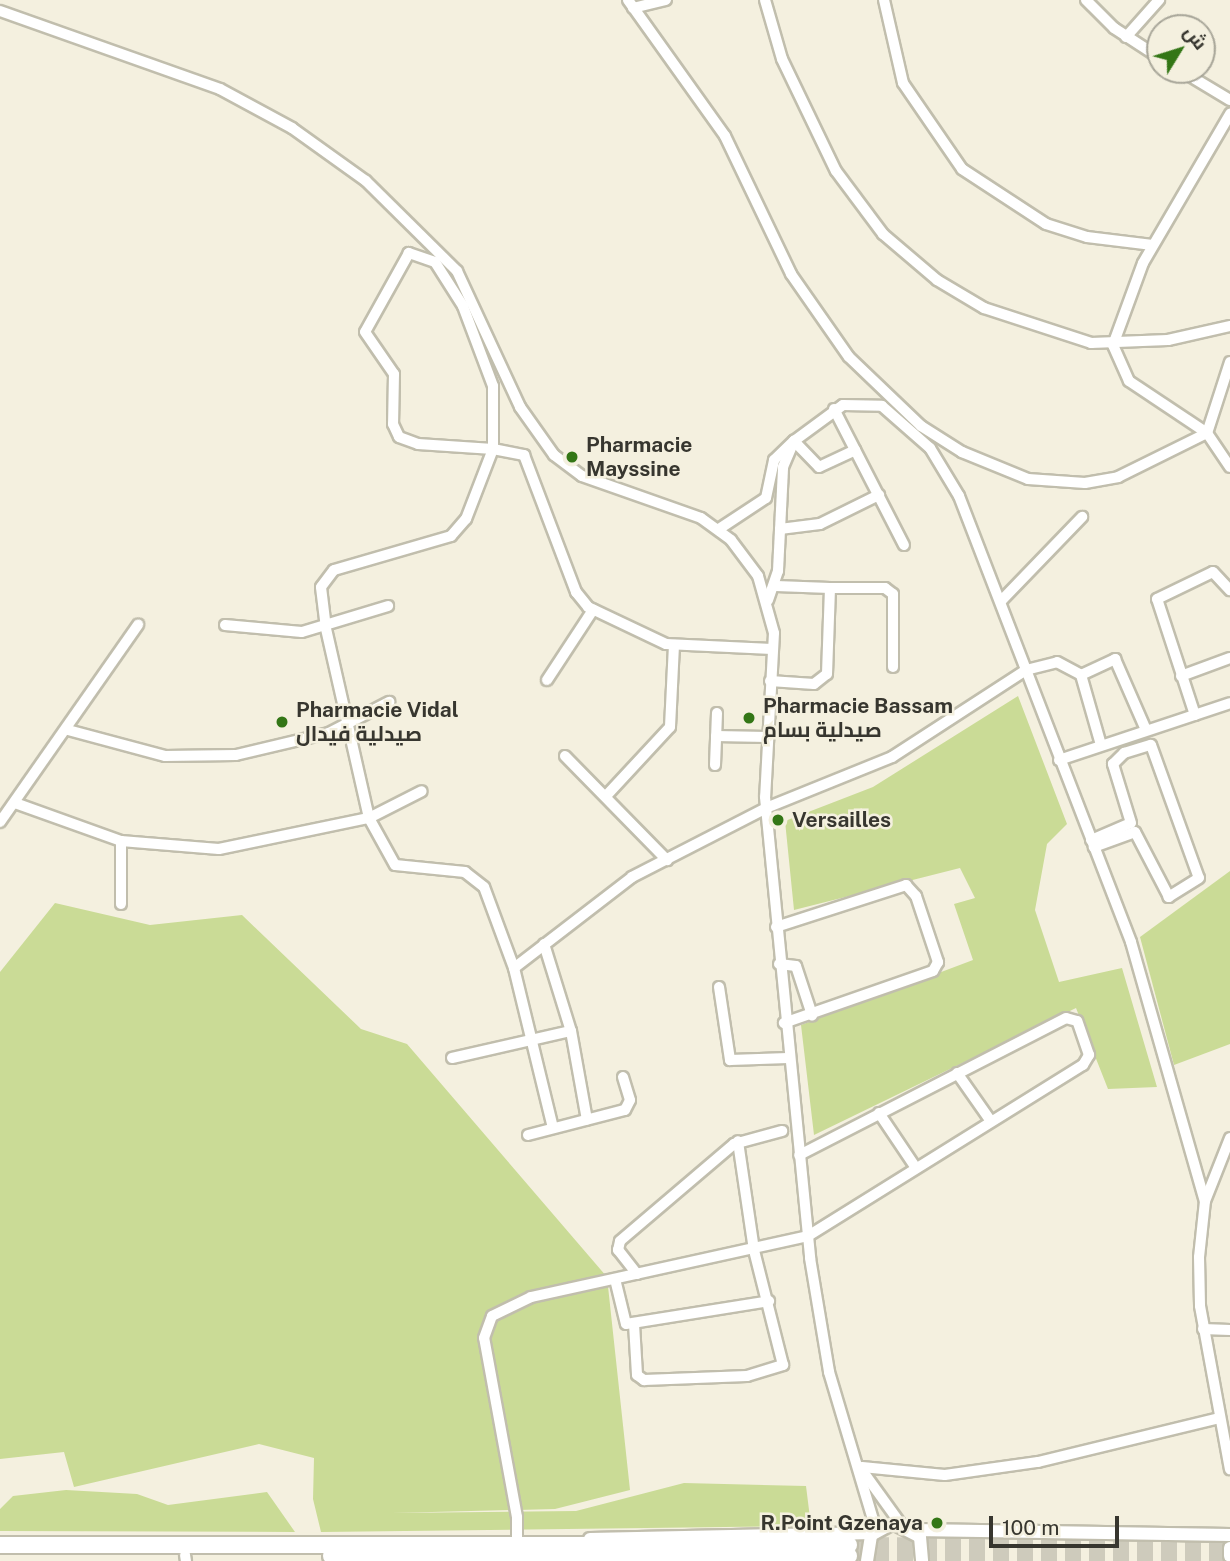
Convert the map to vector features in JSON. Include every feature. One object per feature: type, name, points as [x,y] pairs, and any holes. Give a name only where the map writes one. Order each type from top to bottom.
[{"type":"highway","points":[[357,1550],[517,1543],[571,1554]]},
{"type":"highway","points":[[0,1545],[571,1554],[849,1551]]},
{"type":"highway","points":[[0,1555],[185,1558],[306,1550]]},
{"type":"street","points":[[666,0],[630,4],[725,136],[803,295],[849,357],[921,426],[1005,472],[1052,483],[1118,477],[1207,433],[1230,362]]},
{"type":"street","points":[[765,0],[782,59],[818,138],[883,233],[937,279],[984,308],[1069,338],[1113,345],[1230,326]]},
{"type":"street","points":[[884,0],[903,83],[962,169],[1046,225],[1087,237],[1153,244]]},
{"type":"street","points":[[1086,0],[1126,37],[1146,49]]},
{"type":"street","points":[[1126,37],[1159,0]]},
{"type":"street","points":[[0,11],[179,71],[292,128],[334,158],[447,257],[480,310],[520,407],[554,455],[582,476],[681,509],[719,529],[744,555],[768,600],[772,649],[766,808],[784,1023],[808,1236],[829,1372],[863,1470],[874,1531],[867,1561]]},
{"type":"street","points":[[1204,84],[1230,100]]},
{"type":"street","points":[[1230,114],[1153,244],[1124,301],[1113,345],[1129,381],[1207,433],[1230,467]]},
{"type":"street","points":[[553,1128],[514,968],[480,881],[465,872],[395,865],[369,818],[346,726],[326,628],[321,587],[334,570],[452,537],[466,520],[493,449],[493,386],[463,306],[435,261],[409,253],[365,332],[394,374],[394,430],[418,444],[493,449],[527,458],[576,592],[593,610],[674,645],[772,649]]},
{"type":"street","points":[[719,529],[766,498],[774,460],[834,409],[855,402],[882,406],[930,448],[959,496],[1142,975],[1205,1201]]},
{"type":"street","points":[[834,409],[904,545]]},
{"type":"street","points":[[794,441],[819,467],[855,450]]},
{"type":"street","points":[[768,600],[776,586],[783,467],[794,441]]},
{"type":"street","points":[[780,529],[820,524],[879,495]]},
{"type":"street","points":[[1001,601],[1082,517]]},
{"type":"street","points":[[1195,715],[1157,599],[1213,572],[1230,590]]},
{"type":"street","points":[[776,586],[885,588],[893,594],[893,667]]},
{"type":"street","points":[[770,681],[814,684],[827,674],[830,588]]},
{"type":"street","points":[[225,625],[280,633],[326,628],[388,606]]},
{"type":"street","points":[[547,680],[593,610]]},
{"type":"street","points":[[0,822],[68,730],[138,625]]},
{"type":"street","points":[[606,796],[670,727],[674,645]]},
{"type":"street","points":[[1181,676],[1230,658]]},
{"type":"street","points":[[514,968],[615,889],[766,808],[892,757],[1026,670],[1058,662],[1081,675],[1101,745]]},
{"type":"street","points":[[1081,675],[1121,662],[1146,730]]},
{"type":"street","points":[[68,730],[121,748],[187,756],[264,750],[346,726],[389,702]]},
{"type":"street","points":[[1059,760],[1230,703]]},
{"type":"street","points":[[715,765],[717,713]]},
{"type":"street","points":[[716,736],[767,737]]},
{"type":"street","points":[[1152,745],[1199,878],[1169,897],[1135,832],[1093,843],[1131,823],[1113,764],[1124,753],[1152,745]]},
{"type":"street","points":[[565,756],[667,860]]},
{"type":"street","points":[[15,803],[121,841],[219,849],[369,818],[422,790]]},
{"type":"street","points":[[121,841],[121,904]]},
{"type":"street","points":[[776,927],[900,885],[916,895],[938,962],[933,971],[784,1023]]},
{"type":"street","points":[[544,944],[571,1031],[587,1121]]},
{"type":"street","points":[[779,964],[796,966],[812,1015]]},
{"type":"street","points":[[719,987],[730,1060],[788,1058]]},
{"type":"street","points":[[517,1543],[486,1326],[523,1299],[808,1236],[1088,1060],[1077,1021],[1066,1018],[799,1155]]},
{"type":"street","points":[[452,1058],[571,1031]]},
{"type":"street","points":[[957,1073],[990,1120]]},
{"type":"street","points":[[528,1135],[625,1110],[630,1100],[623,1077]]},
{"type":"street","points":[[879,1112],[915,1168]]},
{"type":"street","points":[[637,1274],[618,1243],[738,1141],[782,1130]]},
{"type":"street","points":[[1230,1138],[1205,1201],[1199,1257],[1203,1329],[1216,1419],[1230,1469]]},
{"type":"street","points":[[634,1324],[641,1379],[747,1376],[783,1365],[754,1250],[738,1141]]},
{"type":"street","points":[[615,1279],[621,1318],[634,1324],[769,1301]]},
{"type":"street","points":[[1203,1329],[1230,1331]]},
{"type":"street","points":[[863,1470],[945,1475],[1038,1462],[1216,1419]]},
{"type":"street","points":[[863,1470],[900,1523],[914,1530],[1230,1535]]},
{"type":"street","points":[[571,1554],[652,1533],[874,1531],[900,1523]]},
{"type":"street","points":[[914,1530],[923,1546],[922,1561]]},
{"type":"street","points":[[1230,1548],[1230,1556]]},
{"type":"green space","points":[[1018,696],[1067,824],[1047,844],[1035,910],[1059,982],[1122,968],[1157,1087],[1108,1089],[1076,1008],[814,1135],[801,1025],[973,960],[954,904],[975,898],[960,868],[794,910],[785,821],[873,787]]},
{"type":"green space","points":[[1230,871],[1230,1044],[1174,1065],[1140,937]]},
{"type":"green space","points":[[55,903],[150,925],[242,915],[361,1029],[407,1044],[607,1277],[630,1490],[555,1509],[392,1513],[576,1511],[684,1483],[806,1486],[811,1526],[321,1532],[313,1499],[314,1458],[259,1444],[74,1487],[64,1452],[0,1459],[0,972]]},
{"type":"green space","points":[[66,1490],[137,1494],[168,1505],[267,1492],[295,1532],[0,1531],[0,1509],[13,1496]]},
{"type":"tunnel","points":[[849,1545],[1230,1547]]},
{"type":"tunnel","points":[[849,1556],[1230,1559]]},
{"type":"place","name":"Pharmacie Mayssine","points":[[572,457]]},
{"type":"place","name":"Pharmacie Bassam صيدلية بسام","points":[[749,718]]},
{"type":"place","name":"Pharmacie Vidal صيدلية فيدال","points":[[282,722]]},
{"type":"place","name":"Versailles","points":[[778,820]]},
{"type":"place","name":"R.Point Gzenaya","points":[[937,1523]]}]
